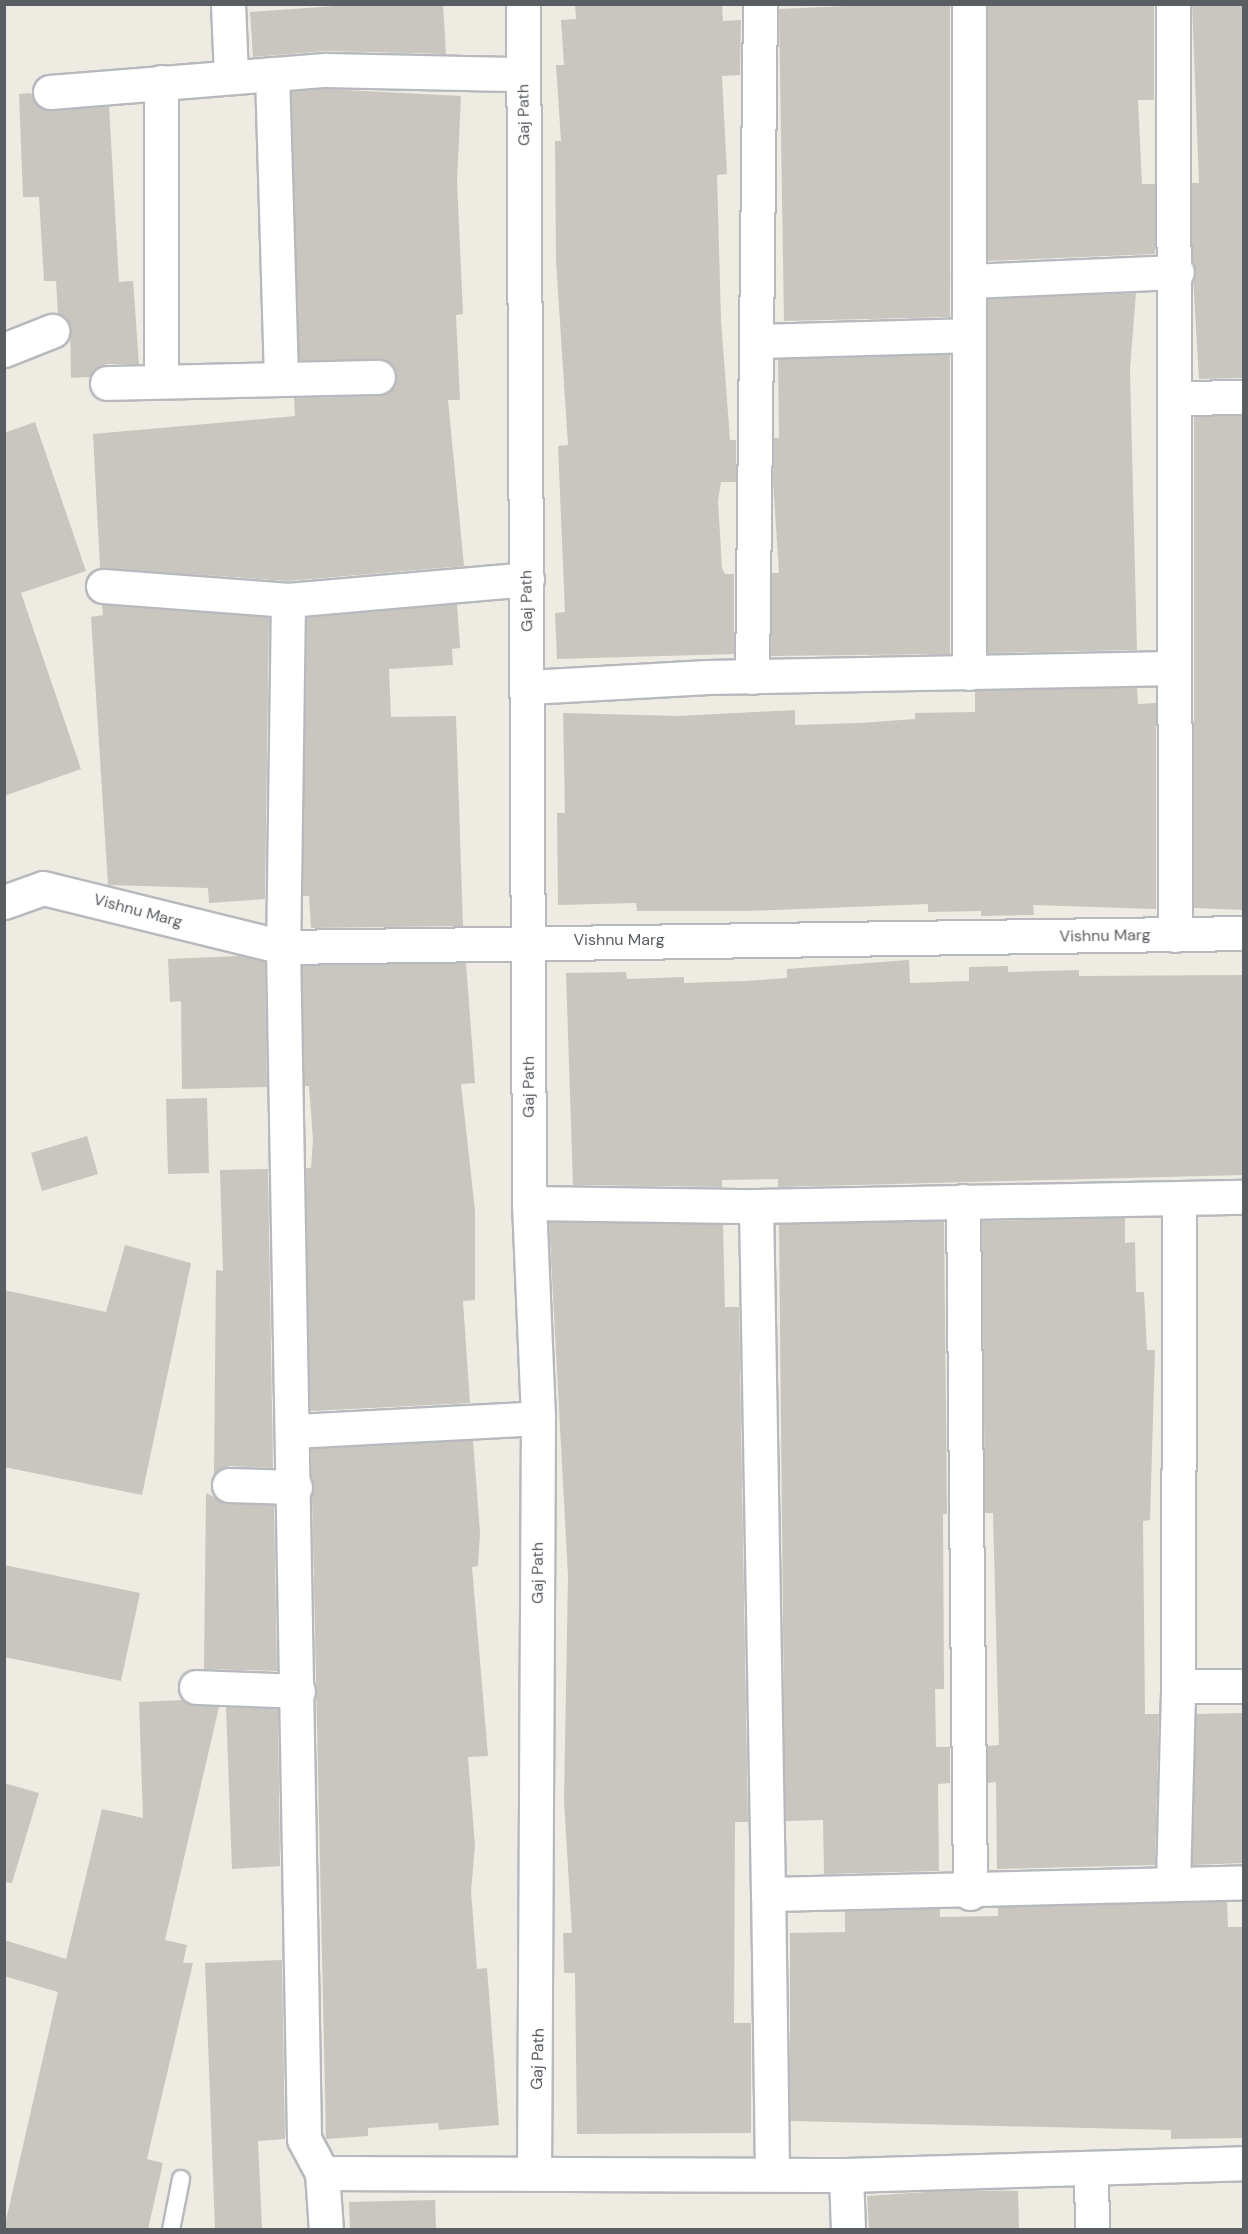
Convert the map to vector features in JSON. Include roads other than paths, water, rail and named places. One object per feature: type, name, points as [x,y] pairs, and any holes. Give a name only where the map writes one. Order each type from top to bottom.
[{"type":"street","points":[[228,4],[231,77]]},
{"type":"street","name":"Gaj Path","points":[[523,4],[529,1203],[538,1418],[534,2170]]},
{"type":"street","points":[[752,677],[760,4]]},
{"type":"street","points":[[969,4],[967,334],[969,673]]},
{"type":"street","points":[[1173,4],[1177,272],[1174,668],[1175,935]]},
{"type":"street","points":[[272,74],[281,378]]},
{"type":"street","points":[[50,92],[272,74],[523,75]]},
{"type":"street","points":[[161,82],[161,381]]},
{"type":"street","points":[[969,281],[1177,272]]},
{"type":"street","points":[[4,350],[52,331]]},
{"type":"street","points":[[756,340],[967,334]]},
{"type":"street","points":[[107,383],[378,377]]},
{"type":"street","points":[[1176,398],[1244,397]]},
{"type":"street","points":[[103,586],[288,600],[527,579]]},
{"type":"street","points":[[288,600],[283,947],[295,1487],[304,2139],[322,2173],[326,2229]]},
{"type":"street","points":[[528,687],[752,677],[1174,668]]},
{"type":"street","name":"Vishnu Marg","points":[[4,902],[43,888],[283,947],[529,940],[1244,933]]},
{"type":"street","points":[[529,1203],[756,1206],[1244,1197]]},
{"type":"street","points":[[1173,1883],[1178,1686],[1179,1198]]},
{"type":"street","points":[[963,1201],[970,1893]]},
{"type":"street","points":[[756,1206],[772,2171]]},
{"type":"street","points":[[294,1431],[538,1418]]},
{"type":"street","points":[[229,1485],[295,1487]]},
{"type":"street","points":[[1178,1686],[1244,1686]]},
{"type":"street","points":[[196,1687],[298,1691]]},
{"type":"street","points":[[768,1894],[970,1893],[1173,1883],[1244,1882]]},
{"type":"street","points":[[322,2173],[534,2170],[772,2171],[846,2175],[1244,2163]]},
{"type":"street","points":[[1091,2169],[1092,2229]]},
{"type":"street","points":[[846,2175],[848,2229]]},
{"type":"lane","points":[[171,2229],[181,2179]]}]
